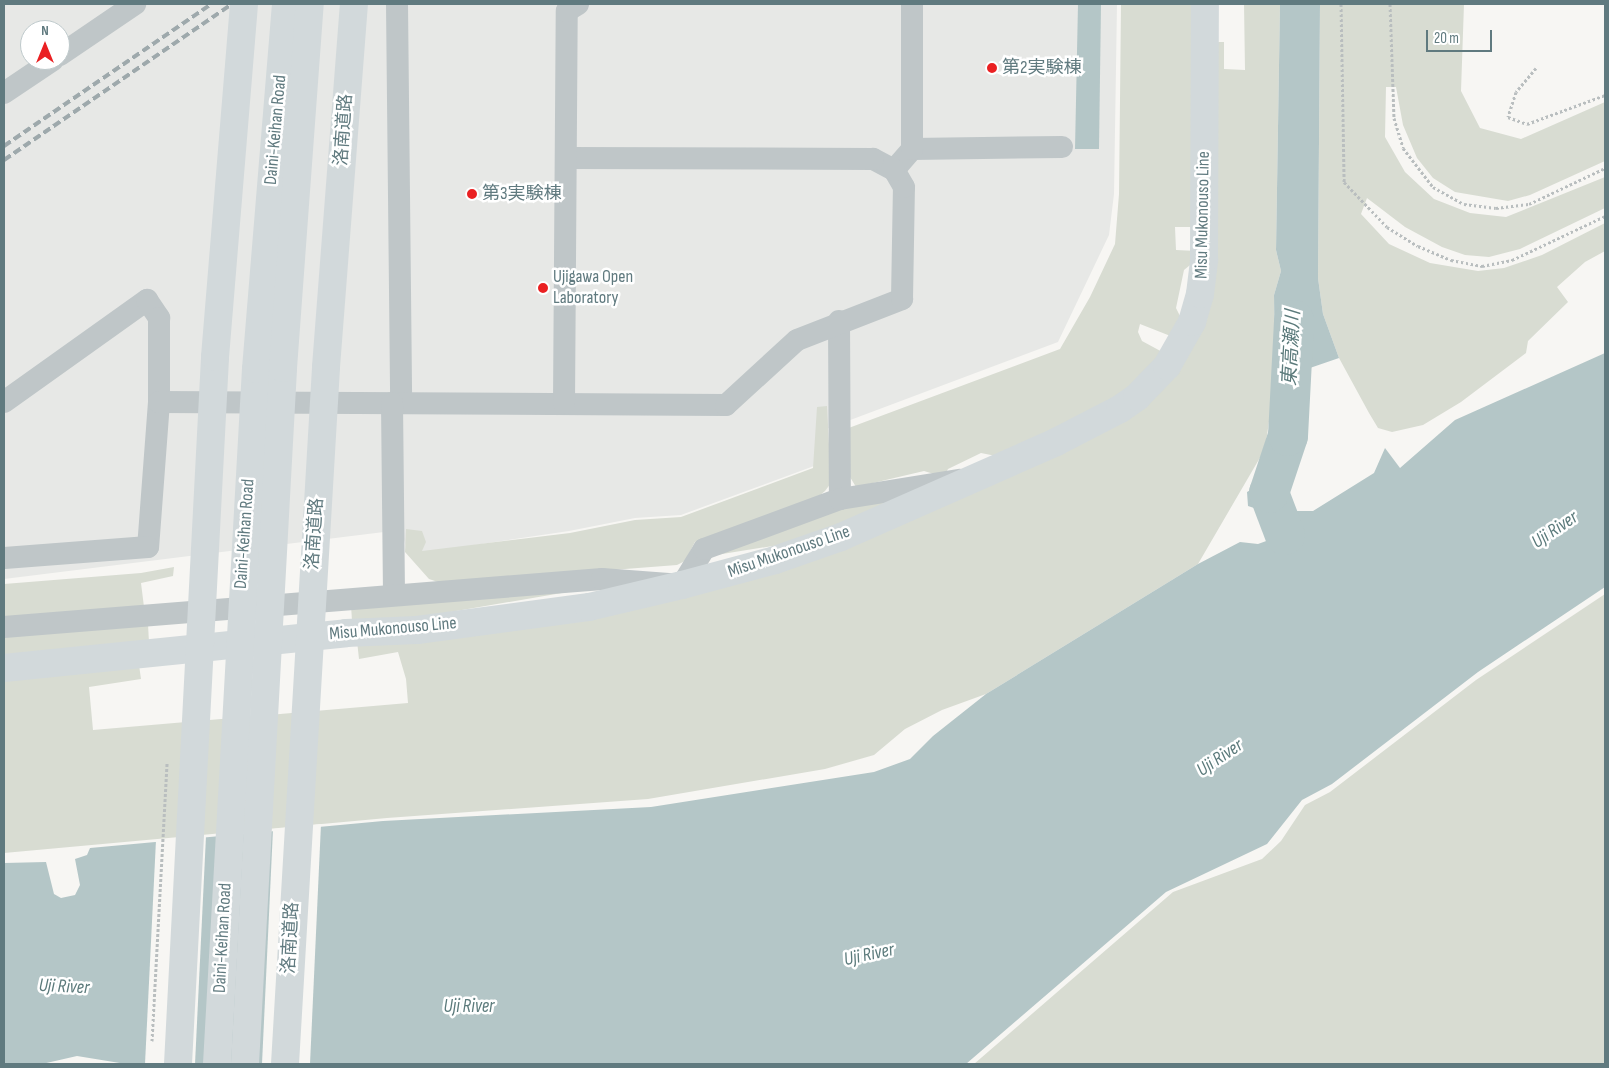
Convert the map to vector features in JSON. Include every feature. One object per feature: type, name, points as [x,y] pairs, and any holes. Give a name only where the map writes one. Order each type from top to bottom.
[{"type":"main road","points":[[178,1064],[215,357],[244,4]]},
{"type":"main road","name":"Daini-Keihan Road","points":[[216,1064],[256,369],[286,4]]},
{"type":"main road","name":"Daini-Keihan Road","points":[[245,1064],[283,368],[310,4]]},
{"type":"main road","name":"洛南道路","points":[[284,1064],[326,367],[354,4]]},
{"type":"main road","name":"Misu Mukonouso Line","points":[[4,668],[346,633],[418,630],[589,607],[775,560],[841,536],[973,478],[1120,409],[1155,381],[1186,336],[1198,301],[1204,259],[1204,4]]},
{"type":"street","points":[[70,48],[135,4]]},
{"type":"street","points":[[394,594],[397,4]]},
{"type":"street","points":[[894,170],[912,149],[912,4]]},
{"type":"street","points":[[564,403],[567,6]]},
{"type":"street","points":[[4,93],[37,70]]},
{"type":"street","points":[[912,149],[1062,147]]},
{"type":"street","points":[[159,402],[726,405],[797,340],[840,321],[902,299],[904,186],[894,170],[873,159],[567,158]]},
{"type":"street","points":[[4,402],[147,300],[159,318],[159,402],[148,547],[4,558]]},
{"type":"street","points":[[840,321],[840,499]]},
{"type":"street","points":[[4,627],[394,594],[602,579],[682,585],[704,549],[840,499],[973,478]]},
{"type":"path","points":[[1341,4],[1344,182],[1387,227],[1418,246],[1452,260],[1482,266],[1512,260],[1605,216]]},
{"type":"path","points":[[1390,4],[1394,118],[1403,148],[1433,186],[1464,204],[1496,208],[1529,204],[1605,168]]},
{"type":"path","points":[[1536,68],[1516,92],[1508,117],[1528,124],[1605,95]]},
{"type":"shaded area","name":"Ujigawa Open Laboratory","points":[[4,4],[1117,4],[1114,194],[1109,235],[1058,342],[821,431],[814,466],[681,515],[635,518],[569,531],[408,555],[402,532],[384,532],[4,579]]},
{"type":"shaded area","points":[[1121,4],[1198,4],[1196,227],[1175,227],[1176,250],[1196,251],[1195,261],[1184,270],[1176,308],[1182,320],[1173,337],[1140,324],[1138,332],[1142,341],[1166,354],[1120,398],[1001,457],[981,453],[948,469],[944,477],[924,471],[856,487],[847,472],[846,429],[1060,349],[1090,297],[1115,244],[1119,194]]},
{"type":"shaded area","points":[[1244,4],[1280,4],[1276,250],[1281,271],[1274,295],[1275,380],[1265,449],[1198,564],[986,694],[942,710],[905,729],[874,755],[825,769],[648,799],[387,818],[4,853],[4,677],[139,665],[141,679],[89,687],[93,730],[408,703],[406,679],[398,652],[359,659],[357,641],[627,605],[1059,448],[1192,339],[1212,42],[1224,42],[1224,69],[1245,70]]},
{"type":"shaded area","points":[[1320,4],[1464,4],[1461,91],[1480,128],[1521,139],[1605,102],[1605,161],[1530,195],[1508,201],[1455,192],[1433,178],[1417,158],[1403,125],[1396,87],[1386,87],[1385,137],[1405,172],[1434,199],[1470,213],[1506,217],[1605,177],[1605,208],[1520,249],[1489,257],[1465,255],[1442,247],[1405,227],[1367,198],[1361,214],[1389,244],[1430,263],[1478,271],[1504,268],[1542,255],[1605,223],[1605,251],[1585,262],[1557,287],[1568,302],[1528,341],[1526,353],[1461,402],[1423,425],[1392,432],[1378,428],[1369,413],[1339,358],[1323,314],[1318,278]]},
{"type":"shaded area","points":[[827,406],[831,483],[825,491],[818,497],[695,542],[685,561],[677,565],[441,583],[429,579],[405,552],[406,529],[422,531],[426,542],[422,551],[570,533],[635,520],[681,517],[813,468],[817,407]]},
{"type":"shaded area","points":[[934,489],[804,541],[716,555],[848,506]]},
{"type":"shaded area","points":[[174,567],[173,576],[141,583],[144,607],[4,620],[4,584],[141,573]]},
{"type":"shaded area","points":[[585,589],[427,616],[352,621],[351,605]]},
{"type":"shaded area","points":[[1605,594],[1605,1064],[974,1064],[1173,892],[1262,859],[1281,841],[1305,805],[1330,792],[1476,680]]},
{"type":"shaded area","points":[[148,624],[149,643],[4,656],[4,636]]},
{"type":"water","points":[[1078,4],[1101,4],[1099,149],[1075,149]]},
{"type":"water","points":[[1280,4],[1320,4],[1318,278],[1323,314],[1339,358],[1275,380],[1274,295],[1281,271],[1276,250]]},
{"type":"water","name":"Uji River","points":[[1605,353],[1605,587],[1478,672],[1332,784],[1302,800],[1267,844],[1166,892],[966,1064],[126,1064],[77,1056],[42,1064],[4,1064],[4,863],[46,862],[54,894],[61,898],[75,895],[80,885],[75,859],[87,855],[90,848],[383,821],[651,807],[874,772],[910,759],[933,736],[986,694],[1198,564],[1240,542],[1258,544],[1269,540],[1263,511],[1248,506],[1247,492],[1265,482],[1283,488],[1295,511],[1313,511],[1374,473],[1385,448],[1400,468],[1455,420]]},
{"type":"pier","points":[[321,824],[310,1064],[262,1064],[273,829]]},
{"type":"pier","points":[[206,836],[195,1064],[145,1064],[156,840]]},
{"type":"waterway","name":"東高瀬川","points":[[1285,535],[1269,493],[1288,436],[1294,320]]},
{"type":"railway","points":[[4,146],[211,4]]},
{"type":"railway","points":[[4,160],[232,4]]},
{"type":"place","name":"第2実験棟","points":[[992,68]]},
{"type":"place","name":"第3実験棟","points":[[472,194]]},
{"type":"place","name":"Ujigawa Open Laboratory","points":[[543,288]]}]
